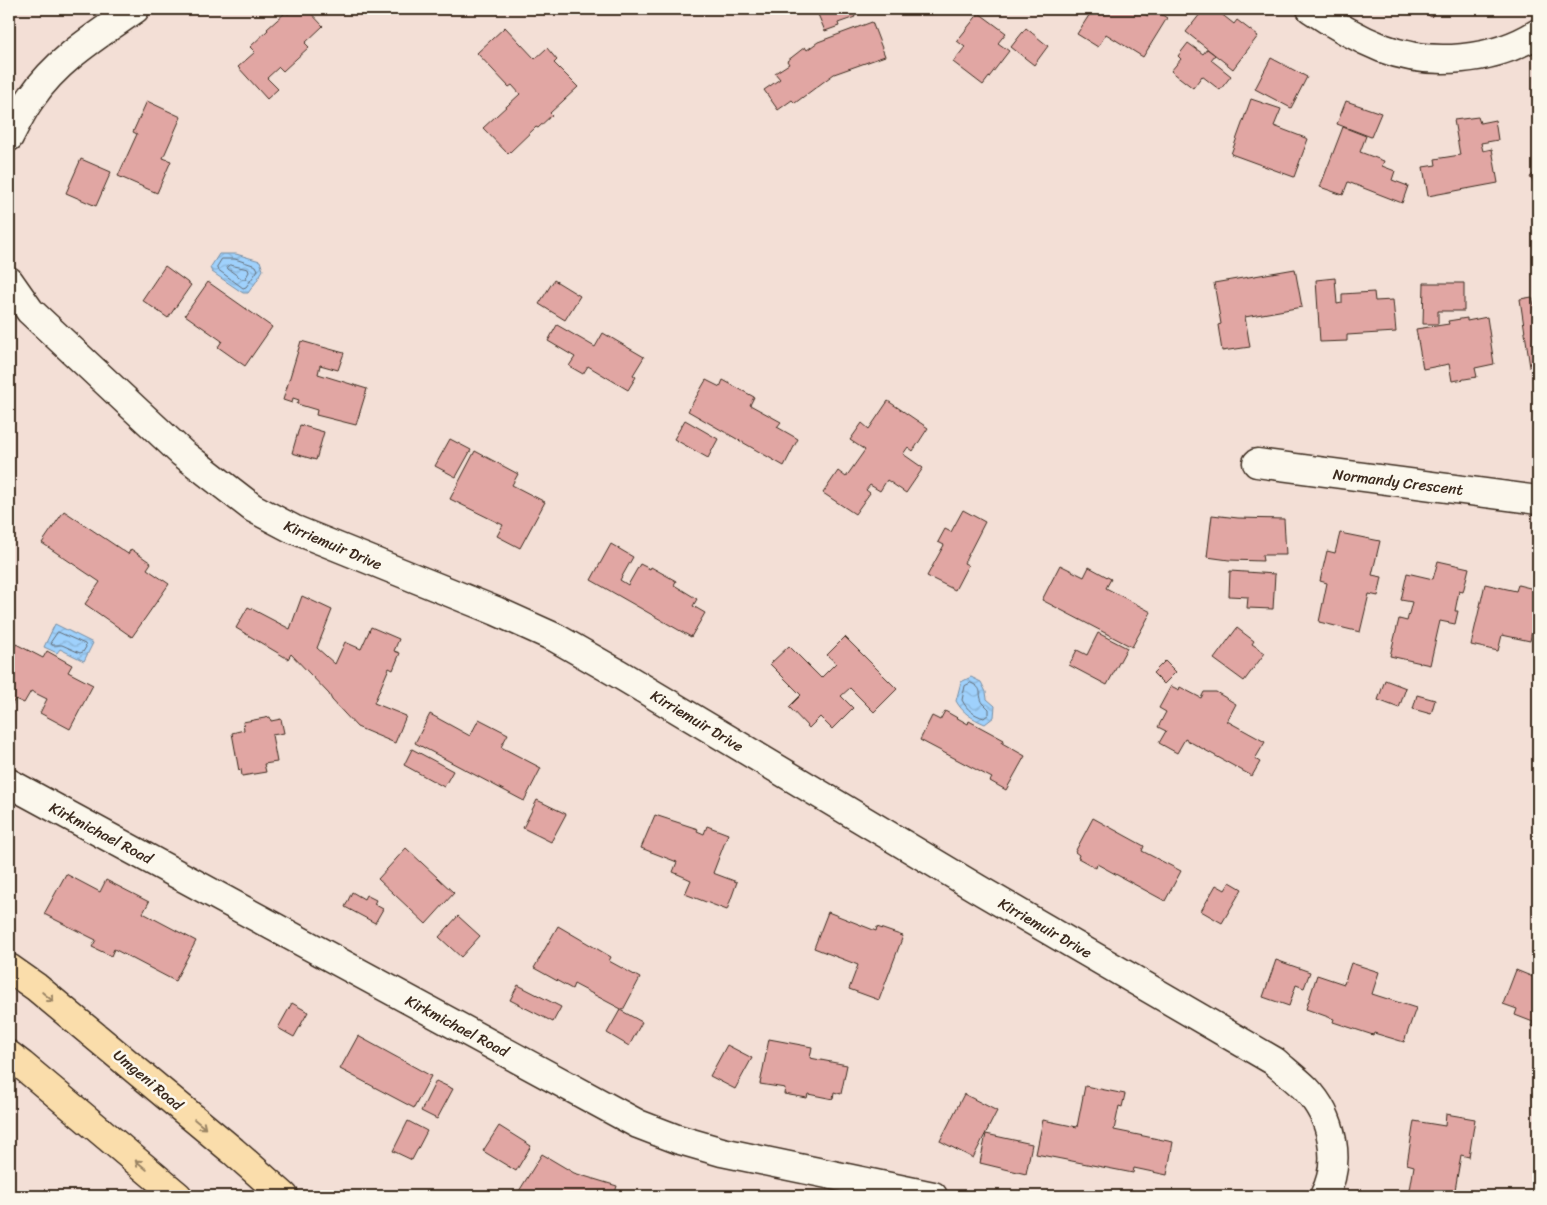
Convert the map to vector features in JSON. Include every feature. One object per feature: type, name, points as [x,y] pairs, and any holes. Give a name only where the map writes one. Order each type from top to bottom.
[{"type":"highway","name":"Umgeni Road","points":[[9,968],[36,987],[233,1151],[284,1196]]},
{"type":"highway","points":[[9,1055],[178,1196]]},
{"type":"street","points":[[9,137],[32,96],[49,77],[76,50],[135,9]]},
{"type":"street","points":[[1311,9],[1344,30],[1383,49],[1415,57],[1478,56],[1506,50],[1538,33]]},
{"type":"street","name":"Kirriemuir Drive","points":[[9,281],[30,311],[182,453],[253,508],[293,530],[496,611],[556,638],[978,889],[1274,1061],[1307,1090],[1328,1125],[1334,1146],[1334,1165],[1324,1196]]},
{"type":"street","name":"Normandy Crescent","points":[[1257,463],[1538,500]]},
{"type":"street","name":"Kirkmichael Road","points":[[9,783],[638,1124],[677,1140],[722,1152],[934,1196]]},
{"type":"water","points":[[219,254],[236,254],[260,261],[263,270],[248,293],[243,293],[212,272],[210,268]]},
{"type":"water","points":[[55,624],[93,643],[84,661],[60,649],[57,653],[44,647]]},
{"type":"water","points":[[971,677],[981,682],[987,699],[995,706],[994,717],[985,724],[968,715],[956,701],[961,682]]},
{"type":"building","points":[[294,9],[307,9],[323,26],[305,43],[309,47],[283,71],[279,67],[267,78],[278,89],[267,99],[238,67],[255,52],[250,47],[267,29],[286,12],[288,14]]},
{"type":"building","points":[[825,9],[852,9],[855,17],[838,23],[839,26],[825,31],[817,12]]},
{"type":"building","points":[[1093,9],[1135,9],[1148,16],[1153,9],[1167,18],[1143,57],[1106,34],[1098,47],[1077,34]]},
{"type":"building","points":[[1204,9],[1215,9],[1234,24],[1237,20],[1258,36],[1233,69],[1186,32]]},
{"type":"building","points":[[1420,9],[1438,9],[1431,17]]},
{"type":"building","points":[[979,13],[1006,33],[998,43],[1009,51],[983,85],[953,62],[965,47],[957,41]]},
{"type":"building","points":[[872,22],[885,56],[834,74],[795,103],[792,100],[778,110],[764,90],[780,79],[775,73],[789,64],[787,61],[805,47],[807,50],[818,42]]},
{"type":"building","points":[[505,27],[535,59],[547,48],[557,60],[554,63],[578,87],[550,113],[552,115],[538,128],[536,127],[508,154],[483,128],[520,94],[512,85],[509,87],[477,53]]},
{"type":"building","points":[[1026,28],[1048,46],[1034,65],[1011,47]]},
{"type":"building","points":[[1188,43],[1203,54],[1207,49],[1215,55],[1211,60],[1231,76],[1220,90],[1202,76],[1193,88],[1171,71],[1181,59],[1178,56]]},
{"type":"building","points":[[1271,58],[1307,77],[1291,108],[1255,89]]},
{"type":"building","points":[[1251,99],[1281,109],[1274,126],[1308,139],[1294,177],[1231,154]]},
{"type":"building","points":[[147,101],[181,117],[163,158],[171,161],[157,193],[118,176],[137,134],[133,132]]},
{"type":"building","points":[[1346,101],[1381,113],[1371,137],[1337,124]]},
{"type":"building","points":[[1478,117],[1480,123],[1495,120],[1498,140],[1481,143],[1483,151],[1492,149],[1498,183],[1428,196],[1423,167],[1436,165],[1435,159],[1460,155],[1454,120]]},
{"type":"building","points":[[1343,127],[1366,136],[1360,152],[1384,161],[1382,166],[1395,171],[1392,180],[1408,186],[1402,203],[1348,182],[1343,195],[1320,187]]},
{"type":"building","points":[[81,159],[111,172],[96,206],[66,193]]},
{"type":"building","points":[[1538,170],[1538,190],[1530,177]]},
{"type":"building","points":[[165,266],[191,285],[168,318],[142,300]]},
{"type":"building","points":[[1295,269],[1302,307],[1245,317],[1250,347],[1222,351],[1218,325],[1221,324],[1214,283]]},
{"type":"building","points":[[1335,278],[1337,304],[1342,303],[1342,294],[1374,292],[1375,301],[1393,300],[1396,332],[1347,335],[1347,341],[1320,342],[1316,280]]},
{"type":"building","points":[[554,280],[580,296],[565,320],[539,304]]},
{"type":"building","points":[[208,282],[272,327],[245,366],[218,347],[222,341],[185,315]]},
{"type":"building","points":[[1424,283],[1464,283],[1464,311],[1438,311],[1438,324],[1423,324]]},
{"type":"building","points":[[1532,297],[1534,305],[1538,304],[1538,382],[1536,366],[1530,367],[1520,299]]},
{"type":"building","points":[[1487,317],[1494,364],[1475,368],[1477,377],[1452,381],[1449,364],[1423,369],[1416,329],[1449,324],[1448,321],[1467,318],[1467,321]]},
{"type":"building","points":[[557,325],[595,347],[603,333],[644,357],[633,375],[636,377],[628,390],[588,366],[583,374],[569,366],[575,357],[548,341]]},
{"type":"building","points":[[301,341],[344,353],[338,370],[320,365],[318,374],[367,389],[356,425],[316,415],[317,410],[297,404],[299,400],[293,398],[292,403],[283,400]]},
{"type":"building","points":[[706,380],[720,387],[723,380],[754,397],[750,405],[781,422],[777,427],[798,439],[784,466],[688,411]]},
{"type":"building","points":[[888,401],[928,428],[913,451],[908,447],[903,454],[923,468],[906,493],[887,480],[880,491],[870,485],[866,490],[870,493],[855,514],[823,493],[838,471],[846,477],[865,450],[850,440],[862,423],[869,429]]},
{"type":"building","points":[[685,420],[718,439],[708,458],[674,439]]},
{"type":"building","points":[[300,425],[324,432],[316,460],[292,453]]},
{"type":"building","points":[[450,439],[471,450],[456,477],[435,466]]},
{"type":"building","points":[[475,451],[518,474],[512,485],[545,502],[520,548],[497,536],[503,525],[450,499]]},
{"type":"building","points":[[963,510],[985,522],[964,563],[968,565],[955,590],[927,576],[944,545],[938,542],[945,529],[951,532]]},
{"type":"building","points":[[64,511],[128,554],[131,549],[151,563],[147,569],[169,584],[132,637],[85,604],[100,582],[42,543]]},
{"type":"building","points":[[1212,515],[1238,518],[1284,519],[1286,555],[1262,555],[1263,561],[1207,557]]},
{"type":"building","points":[[1340,533],[1380,541],[1372,575],[1382,577],[1378,596],[1369,594],[1360,632],[1319,622],[1327,583],[1320,581],[1327,551],[1335,553]]},
{"type":"building","points":[[611,544],[633,557],[620,580],[628,585],[640,564],[650,569],[651,567],[676,581],[674,585],[697,599],[693,606],[705,613],[691,637],[591,580]]},
{"type":"building","points":[[1438,561],[1469,568],[1463,592],[1459,591],[1455,611],[1458,611],[1455,624],[1440,621],[1430,665],[1390,656],[1399,619],[1407,621],[1412,602],[1401,600],[1407,573],[1433,579]]},
{"type":"building","points":[[1060,565],[1084,577],[1089,567],[1111,579],[1106,588],[1151,612],[1132,647],[1042,600]]},
{"type":"building","points":[[1230,571],[1275,574],[1273,609],[1247,608],[1248,597],[1229,596]]},
{"type":"building","points":[[1485,584],[1516,591],[1518,585],[1538,590],[1538,604],[1530,641],[1502,635],[1498,651],[1471,645]]},
{"type":"building","points":[[302,596],[332,610],[317,648],[335,664],[345,642],[361,649],[371,627],[399,639],[394,651],[400,653],[393,670],[389,668],[374,703],[406,716],[395,743],[357,727],[291,654],[288,659],[236,628],[248,607],[290,629]]},
{"type":"building","points":[[1237,628],[1254,641],[1252,644],[1265,653],[1244,681],[1214,659]]},
{"type":"building","points":[[1098,633],[1127,648],[1107,685],[1069,665],[1077,650],[1087,655]]},
{"type":"building","points":[[845,637],[897,689],[874,712],[850,688],[841,696],[853,708],[832,729],[820,717],[809,728],[789,707],[801,695],[770,664],[789,646],[821,678],[836,663],[827,655]]},
{"type":"building","points":[[16,644],[43,658],[47,651],[72,665],[68,672],[93,685],[70,729],[40,713],[47,699],[31,691],[24,703],[15,699],[9,710],[9,658]]},
{"type":"building","points":[[1165,661],[1176,672],[1164,684],[1153,673]]},
{"type":"building","points":[[1385,680],[1406,688],[1399,708],[1378,700]]},
{"type":"building","points":[[1171,686],[1179,690],[1180,687],[1201,698],[1204,692],[1216,692],[1236,704],[1227,721],[1265,742],[1255,759],[1260,762],[1252,776],[1185,739],[1177,753],[1159,743],[1166,731],[1158,727],[1166,712],[1159,708]]},
{"type":"building","points":[[1417,695],[1435,700],[1431,714],[1413,709]]},
{"type":"building","points":[[945,711],[968,724],[969,721],[1004,740],[1002,743],[1025,756],[1006,790],[990,781],[992,778],[920,740],[932,716],[940,720]]},
{"type":"building","points":[[430,714],[470,736],[479,719],[508,734],[501,747],[541,768],[524,801],[415,743]]},
{"type":"building","points":[[270,717],[271,721],[281,719],[284,733],[272,735],[277,762],[264,764],[266,772],[242,776],[241,769],[239,771],[232,733],[244,730],[243,722]]},
{"type":"building","points":[[412,749],[453,771],[444,787],[404,765]]},
{"type":"building","points":[[537,800],[566,814],[551,842],[523,828]]},
{"type":"building","points":[[655,815],[698,829],[697,831],[704,834],[707,826],[728,834],[713,873],[737,882],[727,910],[685,894],[691,880],[673,872],[677,862],[641,848]]},
{"type":"building","points":[[1093,818],[1144,846],[1142,851],[1181,871],[1165,901],[1097,864],[1096,868],[1078,858],[1079,855],[1075,852]]},
{"type":"building","points":[[406,848],[454,893],[426,924],[378,879]]},
{"type":"building","points":[[66,874],[100,892],[106,880],[149,902],[143,913],[196,941],[175,981],[114,949],[111,956],[92,947],[96,940],[44,914]]},
{"type":"building","points":[[1230,882],[1242,889],[1222,923],[1201,911],[1216,885],[1225,890]]},
{"type":"building","points":[[352,892],[364,899],[366,895],[376,900],[374,904],[383,909],[375,923],[345,907]]},
{"type":"building","points":[[828,912],[876,931],[877,927],[903,936],[879,1000],[849,989],[858,965],[814,948]]},
{"type":"building","points":[[458,916],[480,936],[461,957],[439,937]]},
{"type":"building","points":[[558,926],[611,957],[609,961],[640,978],[623,1010],[574,984],[572,989],[534,968]]},
{"type":"building","points":[[1276,960],[1310,972],[1304,988],[1296,985],[1289,1006],[1263,997]]},
{"type":"building","points":[[1351,963],[1379,972],[1372,994],[1416,1008],[1404,1042],[1374,1033],[1373,1035],[1333,1022],[1334,1019],[1306,1009],[1317,975],[1344,984]]},
{"type":"building","points":[[1516,970],[1538,979],[1538,1028],[1531,1026],[1533,1022],[1515,1015],[1517,1009],[1503,1004]]},
{"type":"building","points":[[518,985],[561,1007],[553,1022],[510,1000]]},
{"type":"building","points":[[292,1003],[308,1012],[294,1037],[278,1028]]},
{"type":"building","points":[[620,1010],[642,1022],[629,1046],[607,1033]]},
{"type":"building","points":[[358,1036],[431,1076],[414,1108],[340,1069]]},
{"type":"building","points":[[769,1039],[812,1047],[810,1058],[847,1065],[841,1094],[834,1092],[833,1099],[808,1094],[807,1098],[784,1094],[785,1088],[760,1084]]},
{"type":"building","points":[[727,1045],[752,1058],[735,1089],[710,1076]]},
{"type":"building","points":[[436,1081],[453,1089],[437,1119],[421,1111]]},
{"type":"building","points":[[1085,1086],[1125,1094],[1122,1107],[1119,1106],[1114,1130],[1173,1142],[1167,1175],[1134,1168],[1133,1173],[1036,1154],[1043,1120],[1077,1127]]},
{"type":"building","points":[[964,1094],[997,1111],[973,1158],[940,1141]]},
{"type":"building","points":[[1446,1114],[1475,1119],[1469,1157],[1461,1155],[1454,1196],[1430,1194],[1430,1196],[1409,1196],[1414,1166],[1407,1164],[1414,1121],[1445,1126]]},
{"type":"building","points":[[408,1121],[427,1131],[412,1160],[393,1151]]},
{"type":"building","points":[[499,1126],[531,1146],[516,1171],[483,1151]]},
{"type":"building","points":[[986,1134],[1032,1144],[1026,1174],[980,1163]]},
{"type":"building","points":[[542,1154],[574,1173],[617,1186],[614,1196],[516,1196]]}]
